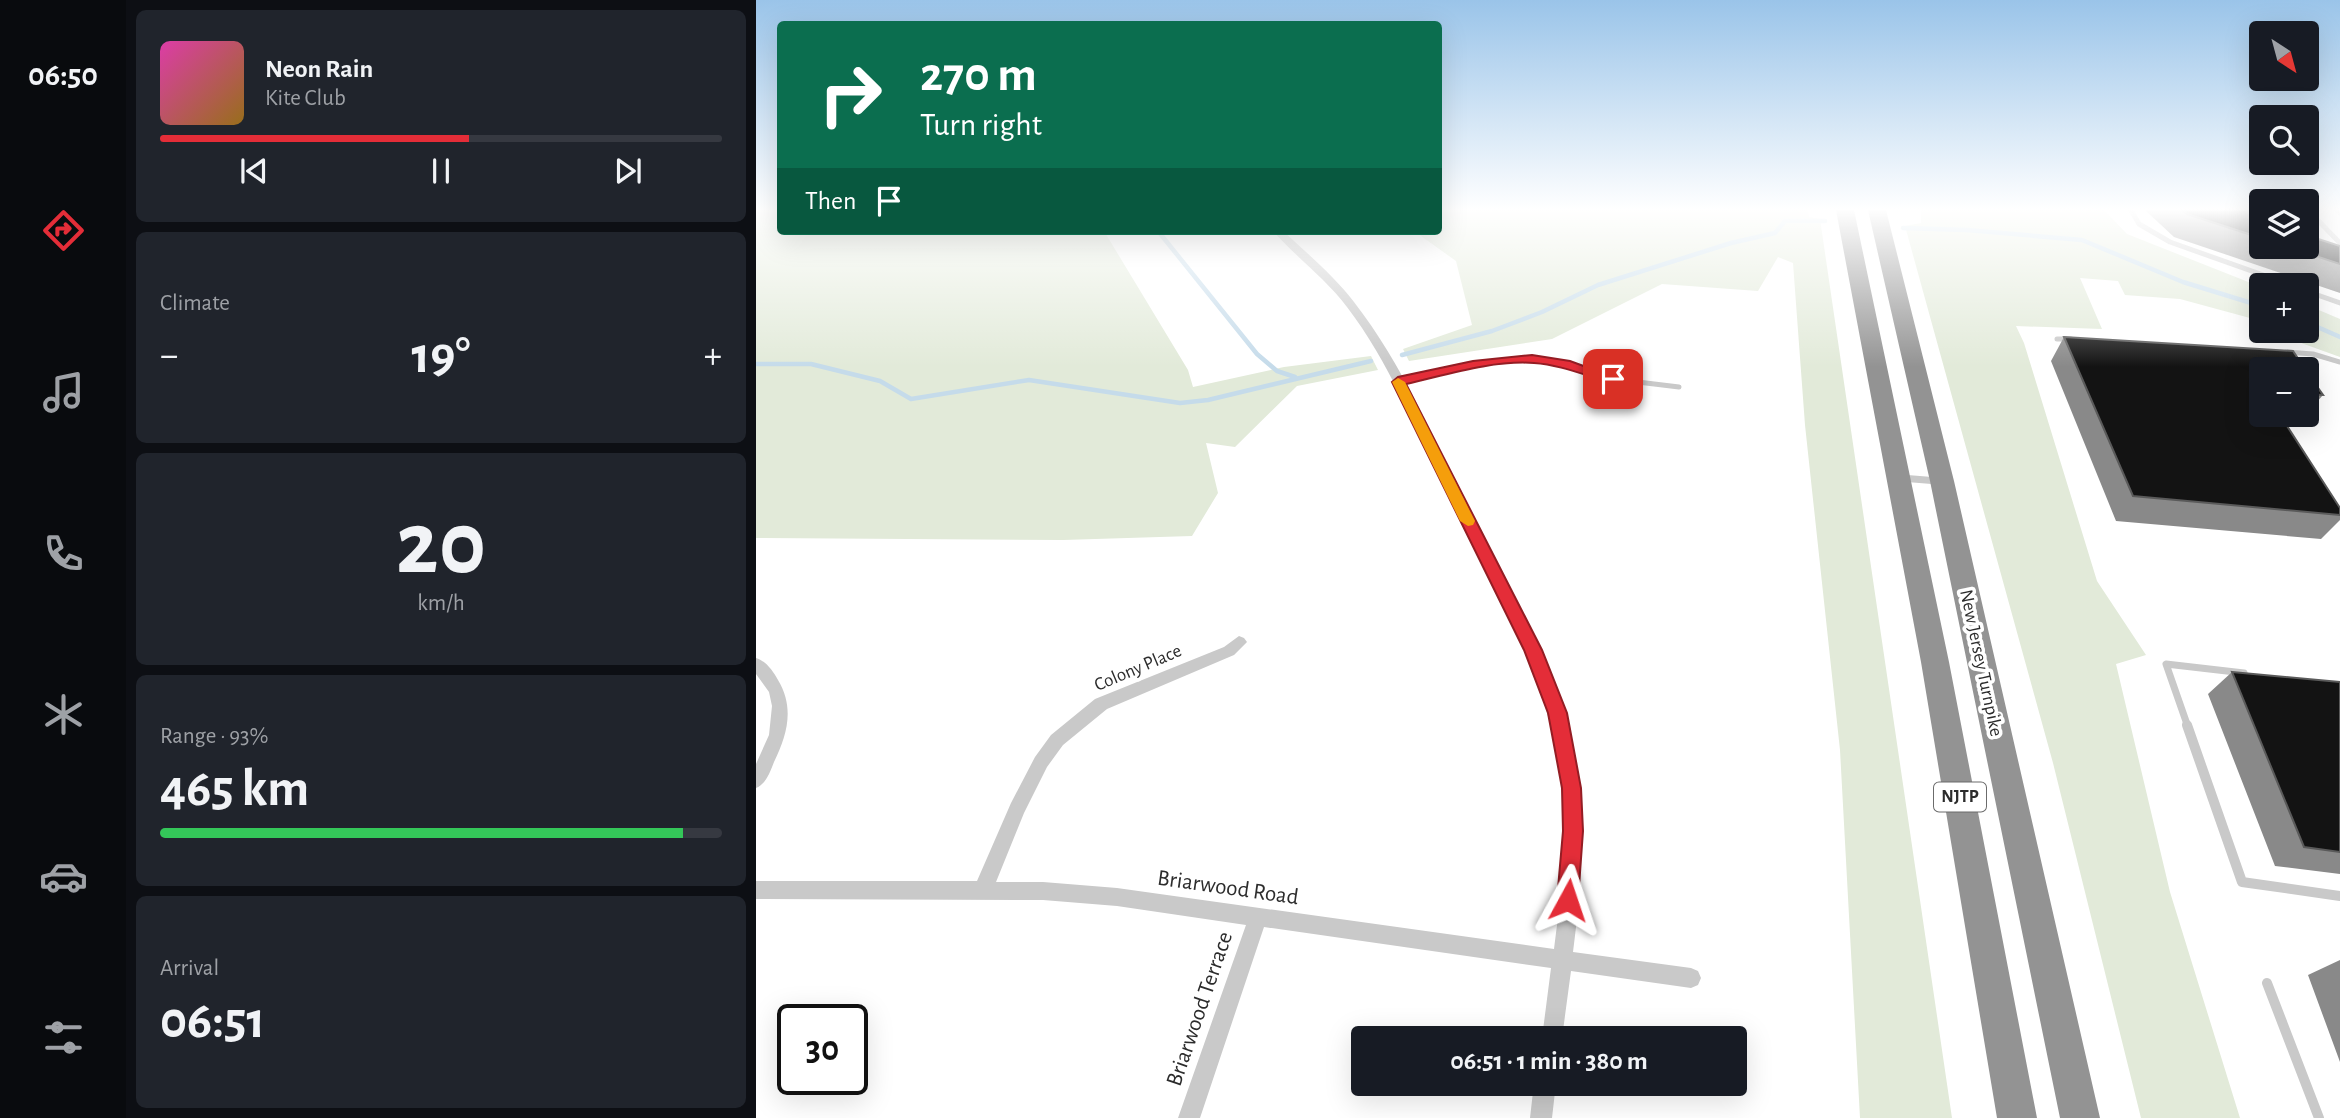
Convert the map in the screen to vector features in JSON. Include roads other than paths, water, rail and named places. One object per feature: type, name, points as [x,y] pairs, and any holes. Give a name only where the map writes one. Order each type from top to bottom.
[{"type":"highway","name":"NJTP","points":[[1855,262],[1976,876],[2017,1118]]},
{"type":"highway","name":"New Jersey Turnpike","points":[[1890,262],[1942,481],[2080,1118]]},
{"type":"street","points":[[1309,262],[1352,306],[1398,382],[1533,650],[1558,713],[1572,788],[1573,831],[1553,1026]]},
{"type":"street","name":"Colony Place","points":[[983,890],[1017,809],[1041,762],[1057,740],[1101,704],[1229,651],[1239,642]]},
{"type":"street","points":[[756,664],[775,684],[782,711],[773,748],[756,780]]},
{"type":"street","name":"Briarwood Road","points":[[756,890],[1043,891],[1117,897],[1691,978]]},
{"type":"street","name":"Briarwood Terrace","points":[[1189,1118],[1258,916]]},
{"type":"street","points":[[1541,1118],[1544,1096]]},
{"type":"lane","points":[[2227,262],[2257,273]]},
{"type":"lane","points":[[2319,296],[2340,303]]},
{"type":"lane","points":[[2057,339],[2084,340]]},
{"type":"lane","points":[[2273,352],[2313,354],[2340,362]]},
{"type":"lane","points":[[1398,382],[1473,365],[1532,359],[1565,364],[1626,381],[1679,387]]},
{"type":"lane","points":[[1898,478],[1942,481]]},
{"type":"lane","points":[[2260,675],[2166,664],[2242,882],[2340,896]]},
{"type":"lane","points":[[2267,983],[2319,1118]]},
{"type":"waterway","points":[[1183,262],[1257,354],[1277,371],[1295,377]]},
{"type":"waterway","points":[[1402,355],[1492,331],[1542,312],[1598,285],[1670,262]]},
{"type":"waterway","points":[[2135,262],[2183,282],[2249,302]]},
{"type":"waterway","points":[[2319,328],[2340,337]]},
{"type":"waterway","points":[[756,364],[811,364],[880,381],[911,399],[1029,380],[1180,403],[1208,400],[1371,361]]}]
